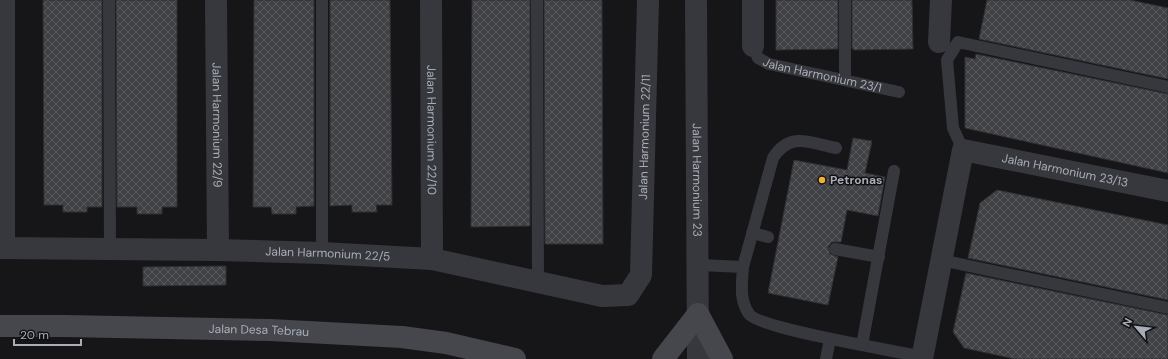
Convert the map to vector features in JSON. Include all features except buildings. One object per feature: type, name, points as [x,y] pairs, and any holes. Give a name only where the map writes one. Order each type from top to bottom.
[{"type":"main road","points":[[663,359],[698,314],[722,359]]},
{"type":"main road","name":"Jalan Desa Tebrau","points":[[0,326],[270,330],[402,337],[446,343],[515,359]]},
{"type":"street","points":[[2,247],[4,0]]},
{"type":"street","name":"Jalan Harmonium 22/9","points":[[216,0],[218,250]]},
{"type":"street","name":"Jalan Harmonium 22/10","points":[[431,0],[432,259]]},
{"type":"street","name":"Jalan Harmonium 22/11","points":[[641,275],[648,0]]},
{"type":"street","name":"Jalan Harmonium 23","points":[[696,0],[699,265],[698,359]]},
{"type":"street","name":"Jalan Harmonium 23/1","points":[[753,0],[753,46]]},
{"type":"street","points":[[939,42],[940,0]]},
{"type":"street","points":[[927,358],[941,260],[963,150]]},
{"type":"street","name":"Jalan Harmonium 23/13","points":[[963,150],[1168,191]]},
{"type":"street","name":"Jalan Harmonium 22/5","points":[[2,247],[218,250],[322,253],[432,259],[602,296],[628,295],[641,275]]},
{"type":"lane","points":[[109,0],[110,249]]},
{"type":"lane","points":[[322,0],[322,253]]},
{"type":"lane","points":[[537,0],[538,283]]},
{"type":"lane","points":[[845,0],[845,80]]},
{"type":"lane","points":[[963,150],[953,128],[947,60],[958,42],[1168,87]]},
{"type":"lane","name":"Jalan Harmonium 23/1","points":[[753,46],[758,58],[769,64],[899,92]]},
{"type":"lane","points":[[836,148],[797,141],[785,143],[779,148],[773,158],[743,267],[741,296],[750,315],[764,323],[830,339],[927,358]]},
{"type":"lane","points":[[862,345],[894,171]]},
{"type":"lane","points":[[752,233],[768,237]]},
{"type":"lane","points":[[835,249],[879,257]]},
{"type":"lane","points":[[941,260],[1168,308]]},
{"type":"lane","points":[[699,265],[743,267]]},
{"type":"lane","points":[[826,359],[830,339]]},
{"type":"place","name":"Petronas","points":[[822,180]]}]
